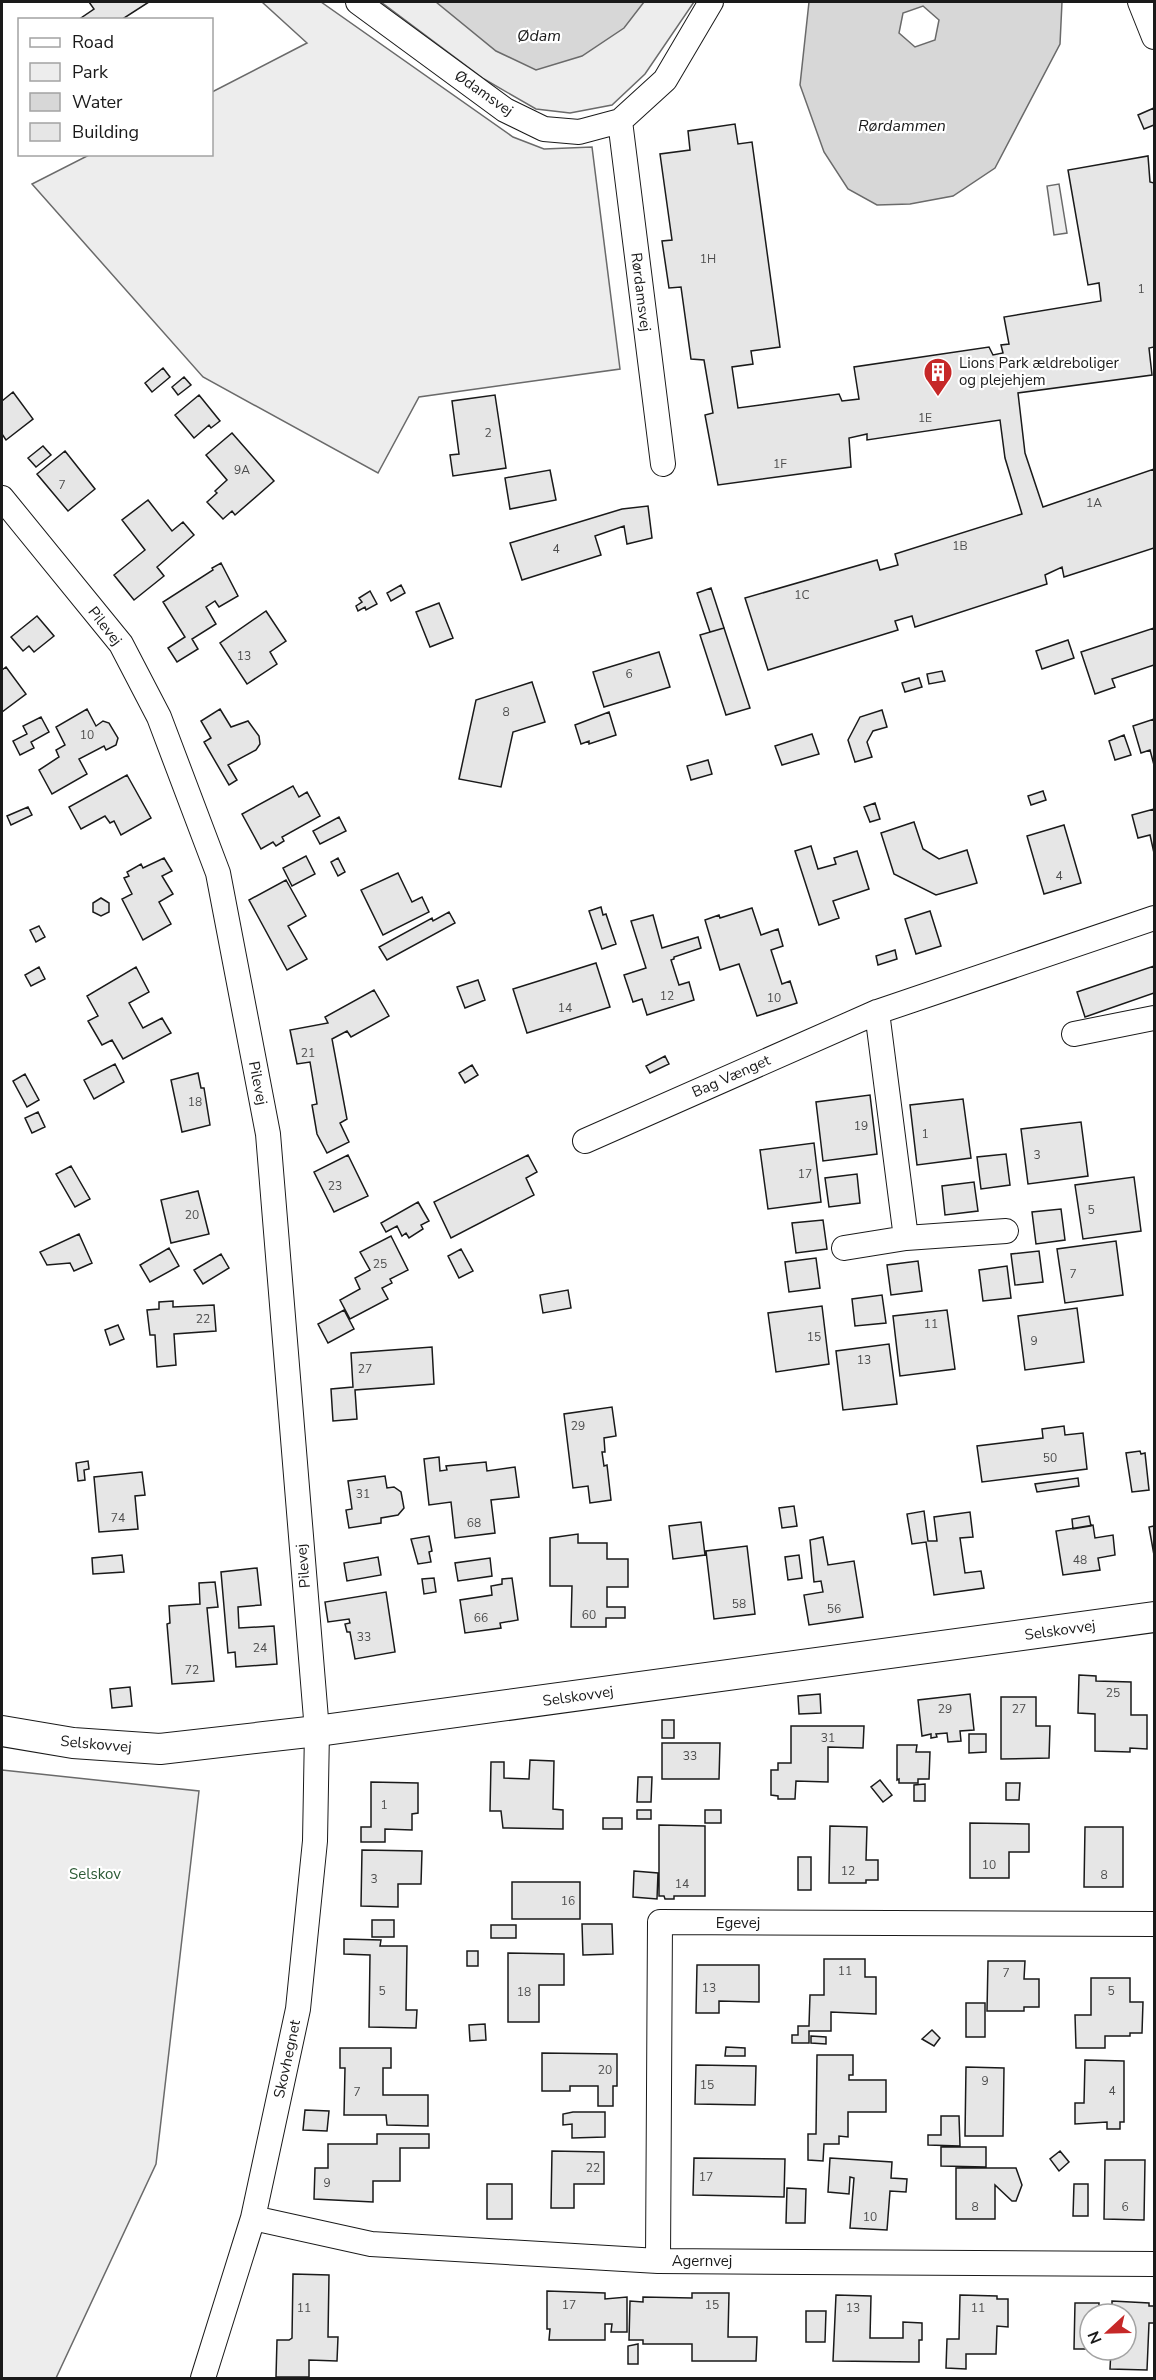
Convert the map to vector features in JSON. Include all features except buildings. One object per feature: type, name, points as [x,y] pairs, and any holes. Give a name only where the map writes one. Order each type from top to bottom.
[{"type":"street","name":"Ødamsvej","points":[[358,2],[505,110],[544,129],[579,132],[620,121],[664,80],[711,2]]},
{"type":"street","points":[[1140,2],[1155,37]]},
{"type":"street","name":"Rørdamsvej","points":[[620,121],[663,464]]},
{"type":"street","name":"Pilevej","points":[[2,498],[121,644],[159,717],[218,873],[268,1134],[317,1731]]},
{"type":"street","name":"Bag Vænget","points":[[585,1141],[877,1012],[1155,918]]},
{"type":"street","points":[[877,1012],[906,1238]]},
{"type":"street","points":[[1074,1034],[1155,1018]]},
{"type":"street","points":[[844,1248],[906,1238],[1006,1231]]},
{"type":"street","name":"Selskovvej","points":[[2,1731],[73,1743],[160,1749],[317,1731],[1155,1617]]},
{"type":"street","name":"Skovhegnet","points":[[203,2379],[253,2218],[298,2009],[315,1841],[317,1731]]},
{"type":"street","name":"Egevej","points":[[658,2261],[660,1922],[1155,1924]]},
{"type":"street","name":"Agernvej","points":[[253,2218],[371,2244],[658,2261],[1155,2264]]},
{"type":"green space","points":[[262,2],[321,2],[513,137],[544,149],[592,147],[620,369],[419,397],[378,473],[203,377],[32,184],[87,156],[213,156],[213,91],[307,43]]},
{"type":"green space","points":[[381,2],[694,2],[645,74],[612,105],[570,113],[536,109],[484,79]]},
{"type":"green space","points":[[1059,184],[1067,233],[1054,235],[1047,186]]},
{"type":"green space","name":"Selskov","points":[[2,1770],[199,1791],[156,2164],[56,2378],[2,2378]]},
{"type":"water","name":"Ødam","points":[[436,2],[644,2],[624,28],[582,56],[536,70],[496,51]]},
{"type":"water","name":"Rørdammen","points":[[809,2],[1062,2],[1060,44],[995,168],[953,196],[910,204],[877,205],[848,189],[824,152],[800,85]],"holes":[[[923,6],[939,20],[935,40],[915,47],[899,33],[903,13]]]},
{"type":"place","name":"Lions Park ældreboliger og plejehjem","points":[[938,398]]}]
